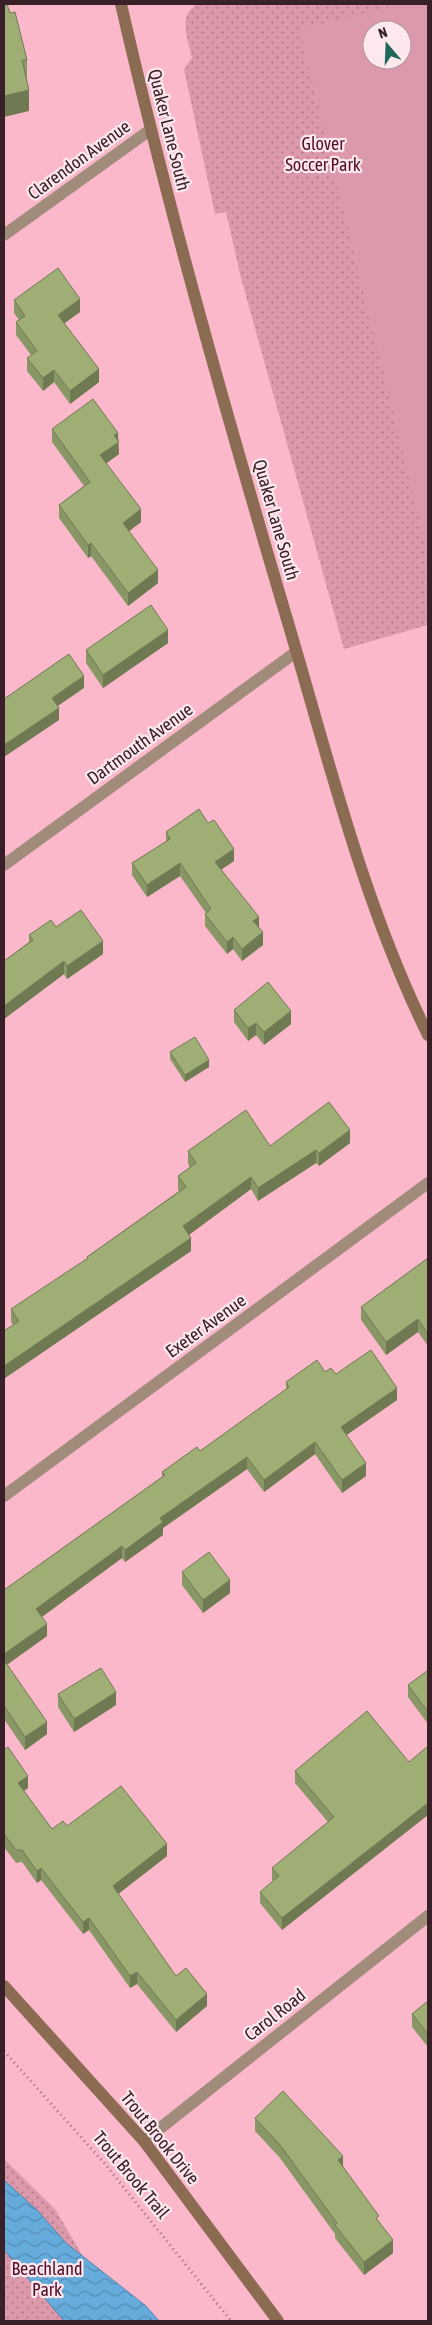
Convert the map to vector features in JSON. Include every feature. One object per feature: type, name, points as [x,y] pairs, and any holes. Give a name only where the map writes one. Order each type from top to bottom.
[{"type":"main road","name":"Quaker Lane South","points":[[121,4],[150,130],[228,420],[338,799],[367,891],[390,951],[428,1035]]},
{"type":"main road","name":"Trout Brook Drive","points":[[4,1986],[144,2141],[278,2321]]},
{"type":"street","name":"Clarendon Avenue","points":[[4,235],[150,130]]},
{"type":"street","name":"Dartmouth Avenue","points":[[4,865],[296,652]]},
{"type":"street","name":"Exeter Avenue","points":[[4,1496],[428,1183]]},
{"type":"street","name":"Carol Road","points":[[144,2141],[428,1916]]},
{"type":"path","name":"Trout Brook Trail","points":[[4,2051],[106,2164],[230,2321]]},
{"type":"green space","name":"Glover Soccer Park","points":[[198,4],[428,4],[428,625],[344,649],[241,278],[226,212],[215,214],[184,69],[192,58],[186,28],[188,14]]},
{"type":"green space","points":[[402,4],[428,4],[428,555],[299,29]]},
{"type":"green space","name":"Beachland Park","points":[[4,2159],[55,2209],[121,2321],[4,2321]]},
{"type":"water","name":"Beachland Park","points":[[4,2180],[38,2211],[66,2243],[146,2306],[159,2321],[64,2321],[4,2250]]},
{"type":"building","points":[[4,4],[7,4],[10,13],[15,12],[27,60],[22,60],[29,90],[4,96]]},
{"type":"building","points":[[58,268],[80,299],[58,315],[99,369],[70,391],[54,370],[43,378],[27,358],[37,351],[16,322],[25,316],[14,300]]},
{"type":"building","points":[[93,399],[118,433],[114,435],[119,442],[100,455],[141,509],[123,523],[158,570],[128,593],[91,543],[88,545],[59,505],[90,482],[52,429]]},
{"type":"building","points":[[151,605],[168,630],[103,675],[86,650]]},
{"type":"building","points":[[69,654],[84,676],[52,698],[59,708],[4,745],[4,699]]},
{"type":"building","points":[[199,809],[208,823],[214,820],[234,849],[215,862],[259,917],[253,921],[263,932],[242,949],[233,937],[227,942],[205,914],[211,909],[180,863],[147,885],[132,863],[170,839],[166,832]]},
{"type":"building","points":[[81,910],[103,941],[67,966],[64,961],[4,1006],[4,961],[33,940],[29,935],[51,920],[56,927]]},
{"type":"building","points":[[268,982],[291,1011],[264,1032],[256,1023],[248,1028],[234,1010]]},
{"type":"building","points":[[195,1037],[209,1060],[185,1075],[170,1052]]},
{"type":"building","points":[[329,1102],[350,1130],[319,1153],[316,1150],[258,1188],[251,1177],[183,1226],[191,1238],[4,1366],[4,1331],[19,1321],[11,1309],[88,1258],[186,1187],[178,1176],[196,1163],[188,1151],[246,1110],[270,1146]]},
{"type":"building","points":[[428,1258],[428,1334],[418,1319],[386,1342],[361,1307]]},
{"type":"building","points":[[371,1350],[397,1388],[341,1427],[366,1463],[342,1480],[315,1442],[264,1480],[247,1457],[160,1518],[163,1522],[125,1550],[122,1546],[36,1609],[47,1624],[4,1654],[4,1590],[165,1475],[162,1472],[197,1447],[200,1451],[289,1387],[286,1382],[317,1360],[325,1372],[331,1368],[336,1374]]},
{"type":"building","points":[[209,1552],[230,1580],[203,1600],[182,1572]]},
{"type":"building","points":[[4,1660],[47,1722],[25,1737],[4,1706]]},
{"type":"building","points":[[101,1668],[116,1692],[74,1719],[58,1694]]},
{"type":"building","points":[[428,1672],[428,1712],[408,1685]]},
{"type":"building","points":[[367,1711],[409,1762],[428,1746],[428,1803],[282,1918],[260,1892],[279,1876],[272,1868],[334,1817],[295,1771]]},
{"type":"building","points":[[8,1747],[28,1776],[18,1783],[52,1829],[63,1821],[67,1826],[121,1786],[167,1844],[113,1886],[176,1976],[186,1968],[207,1994],[176,2020],[137,1972],[130,1976],[89,1918],[83,1922],[41,1868],[37,1871],[22,1850],[16,1850],[4,1834],[4,1750]]},
{"type":"building","points":[[428,2001],[428,2034],[412,2014]]},
{"type":"building","points":[[283,2091],[343,2156],[338,2160],[379,2216],[376,2218],[393,2240],[364,2262],[335,2225],[337,2223],[280,2145],[255,2118]]}]
